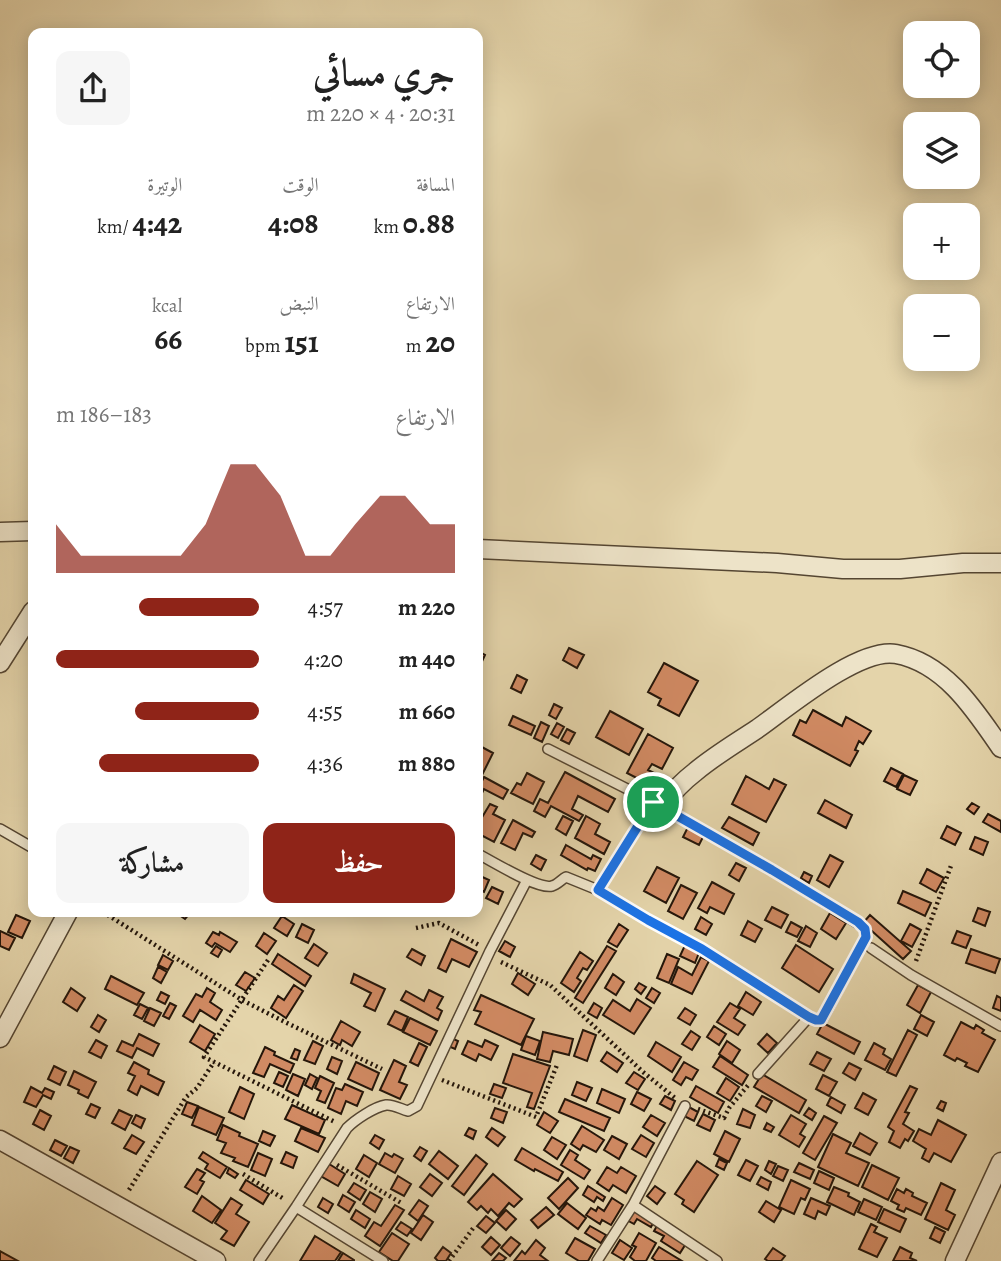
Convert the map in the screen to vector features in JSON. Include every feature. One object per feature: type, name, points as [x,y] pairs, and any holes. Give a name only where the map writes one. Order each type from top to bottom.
[{"type":"street","points":[[0,532],[28,531]]},
{"type":"street","points":[[483,549],[777,563],[843,569],[1001,564]]},
{"type":"street","points":[[0,663],[27,634]]},
{"type":"street","points":[[657,804],[726,749],[833,676],[883,652],[908,657],[950,682],[1001,748]]},
{"type":"street","points":[[0,1038],[65,917]]},
{"type":"street","points":[[0,1140],[216,1261]]},
{"type":"street","points":[[955,1261],[1001,1162]]},
{"type":"lane","points":[[483,857],[527,880],[552,887],[563,878],[570,877],[598,890],[702,949],[809,1017],[819,1020],[823,1018],[866,937],[865,929],[858,922],[657,804],[548,749]]},
{"type":"lane","points":[[598,890],[657,804]]},
{"type":"lane","points":[[0,829],[28,845]]},
{"type":"lane","points":[[258,1261],[347,1128],[356,1120],[388,1105],[408,1111],[417,1106],[489,953],[527,880]]},
{"type":"lane","points":[[871,948],[911,975],[1001,1026]]},
{"type":"lane","points":[[758,1074],[809,1017]]},
{"type":"lane","points":[[597,1261],[633,1205],[685,1106]]},
{"type":"lane","points":[[633,1205],[717,1261]]},
{"type":"lane","points":[[296,1207],[383,1261]]},
{"type":"path","points":[[911,975],[952,863]]},
{"type":"path","points":[[111,917],[242,1000],[382,1069]]},
{"type":"path","points":[[416,928],[439,923],[550,985],[643,1072],[685,1106],[724,1118],[729,1108],[758,1074]]},
{"type":"path","points":[[268,960],[204,1057],[347,1128]]},
{"type":"path","points":[[120,1206],[186,1097],[197,1088],[214,1062]]},
{"type":"path","points":[[431,1076],[536,1117],[557,1065]]},
{"type":"path","points":[[326,1158],[403,1204]]},
{"type":"path","points":[[243,1174],[296,1207]]},
{"type":"path","points":[[449,1261],[474,1227]]},
{"type":"building","points":[[569,648],[584,655],[577,668],[563,660]]},
{"type":"building","points":[[664,663],[698,681],[679,716],[658,705],[661,699],[648,692]]},
{"type":"building","points":[[517,675],[527,680],[521,693],[511,688]]},
{"type":"building","points":[[554,704],[562,708],[556,719],[549,715]]},
{"type":"building","points":[[813,710],[842,726],[846,717],[871,731],[863,744],[859,741],[855,750],[858,751],[850,766],[793,735],[800,720],[806,723]]},
{"type":"building","points":[[610,711],[643,729],[629,755],[596,737]]},
{"type":"building","points":[[513,716],[535,726],[531,735],[509,725]]},
{"type":"building","points":[[541,722],[549,726],[542,742],[534,738]]},
{"type":"building","points":[[557,723],[564,727],[558,738],[551,734]]},
{"type":"building","points":[[567,729],[575,733],[569,744],[561,740]]},
{"type":"building","points":[[648,734],[673,748],[662,769],[652,764],[648,770],[658,775],[652,786],[627,773]]},
{"type":"building","points":[[483,748],[493,753],[483,773]]},
{"type":"building","points":[[891,768],[903,774],[896,787],[884,781]]},
{"type":"building","points":[[565,772],[615,799],[608,812],[578,796],[572,809],[583,815],[579,821],[551,806],[545,817],[534,811],[540,799],[548,803]]},
{"type":"building","points":[[527,773],[544,782],[533,804],[511,793],[517,783],[521,785]]},
{"type":"building","points":[[904,775],[917,781],[910,795],[897,789]]},
{"type":"building","points":[[746,776],[769,789],[774,779],[786,785],[766,822],[732,804]]},
{"type":"building","points":[[484,777],[508,790],[503,799],[484,789],[483,791]]},
{"type":"building","points":[[825,800],[852,815],[846,828],[818,813]]},
{"type":"building","points":[[972,803],[979,807],[974,814],[967,809]]},
{"type":"building","points":[[490,804],[497,807],[493,814],[505,820],[494,842],[483,836],[483,816]]},
{"type":"building","points":[[988,814],[1001,821],[1001,832],[983,822]]},
{"type":"building","points":[[563,816],[573,821],[566,835],[556,829]]},
{"type":"building","points":[[586,816],[600,824],[595,834],[610,842],[604,854],[575,838]]},
{"type":"building","points":[[729,817],[759,833],[753,845],[722,828]]},
{"type":"building","points":[[513,820],[535,832],[532,837],[523,833],[515,850],[501,843]]},
{"type":"building","points":[[947,826],[961,833],[955,845],[941,838]]},
{"type":"building","points":[[688,827],[704,835],[699,845],[683,837]]},
{"type":"building","points":[[975,837],[988,842],[983,855],[970,849]]},
{"type":"building","points":[[566,845],[591,859],[593,855],[601,859],[595,871],[588,868],[587,870],[561,855]]},
{"type":"building","points":[[536,855],[546,860],[541,870],[531,864]]},
{"type":"building","points":[[830,855],[843,862],[829,887],[817,880]]},
{"type":"building","points":[[736,863],[746,868],[739,881],[729,875]]},
{"type":"building","points":[[657,867],[679,878],[666,903],[644,891]]},
{"type":"building","points":[[927,869],[944,878],[936,892],[920,883]]},
{"type":"building","points":[[804,872],[812,876],[809,883],[801,878]]},
{"type":"building","points":[[483,877],[489,880],[483,892]]},
{"type":"building","points":[[712,882],[734,894],[724,914],[710,907],[707,913],[698,908]]},
{"type":"building","points":[[681,885],[697,893],[683,919],[668,911]]},
{"type":"building","points":[[492,887],[503,892],[498,904],[486,898]]},
{"type":"building","points":[[903,891],[931,903],[925,916],[898,903]]},
{"type":"building","points":[[772,907],[788,915],[781,928],[765,920]]},
{"type":"building","points":[[978,908],[990,912],[985,926],[973,921]]},
{"type":"building","points":[[830,913],[846,923],[836,939],[821,929]]},
{"type":"building","points":[[16,915],[30,921],[22,938],[8,932]]},
{"type":"building","points":[[870,915],[911,951],[903,959],[863,923]]},
{"type":"building","points":[[281,917],[294,924],[287,936],[274,928]]},
{"type":"building","points":[[701,917],[712,924],[706,935],[695,929]]},
{"type":"building","points":[[748,921],[762,929],[755,942],[741,935]]},
{"type":"building","points":[[791,922],[802,928],[797,937],[786,932]]},
{"type":"building","points":[[302,924],[314,930],[308,943],[296,937]]},
{"type":"building","points":[[619,924],[628,930],[617,947],[608,942]]},
{"type":"building","points":[[910,924],[921,930],[912,947],[901,941]]},
{"type":"building","points":[[806,926],[817,933],[810,947],[798,941]]},
{"type":"building","points":[[0,931],[15,938],[9,950],[0,946]]},
{"type":"building","points":[[957,931],[971,936],[966,948],[952,943]]},
{"type":"building","points":[[213,932],[219,935],[220,932],[237,942],[230,952],[215,943],[212,947],[206,943]]},
{"type":"building","points":[[264,933],[276,941],[267,954],[256,946]]},
{"type":"building","points":[[451,939],[477,952],[469,967],[452,959],[446,972],[438,968]]},
{"type":"building","points":[[505,941],[515,947],[510,957],[499,951]]},
{"type":"building","points":[[686,943],[700,950],[695,963],[680,956]]},
{"type":"building","points":[[314,944],[327,953],[318,966],[305,958]]},
{"type":"building","points":[[796,945],[833,969],[819,992],[782,968]]},
{"type":"building","points":[[216,946],[222,950],[218,957],[211,953]]},
{"type":"building","points":[[607,946],[616,951],[583,1003],[575,998]]},
{"type":"building","points":[[412,949],[425,956],[421,965],[407,957]]},
{"type":"building","points":[[971,949],[1000,959],[995,973],[966,963]]},
{"type":"building","points":[[580,952],[593,961],[587,970],[583,968],[577,978],[581,981],[574,992],[561,983]]},
{"type":"building","points":[[278,954],[311,976],[305,986],[272,964]]},
{"type":"building","points":[[667,954],[679,959],[669,983],[657,978]]},
{"type":"building","points":[[163,955],[173,961],[168,970],[158,965]]},
{"type":"building","points":[[701,957],[709,961],[692,994],[671,984],[678,967],[692,975]]},
{"type":"building","points":[[158,967],[167,972],[161,983],[153,978]]},
{"type":"building","points":[[245,972],[255,978],[246,991],[236,985]]},
{"type":"building","points":[[518,973],[535,984],[528,995],[512,984]]},
{"type":"building","points":[[354,974],[385,989],[375,1011],[364,1006],[371,993],[351,983]]},
{"type":"building","points":[[613,974],[624,982],[616,995],[605,988]]},
{"type":"building","points":[[111,976],[144,993],[137,1005],[105,989]]},
{"type":"building","points":[[639,983],[646,987],[641,994],[635,989]]},
{"type":"building","points":[[294,985],[303,991],[286,1018],[271,1008],[278,996],[284,1000]]},
{"type":"building","points":[[918,985],[931,992],[920,1013],[907,1005]]},
{"type":"building","points":[[71,988],[85,998],[77,1011],[63,1002]]},
{"type":"building","points":[[207,988],[215,993],[210,1002],[222,1010],[216,1020],[200,1010],[193,1022],[183,1016],[196,994],[202,997]]},
{"type":"building","points":[[652,988],[660,993],[654,1003],[646,998]]},
{"type":"building","points":[[429,990],[443,997],[437,1008],[442,1011],[438,1020],[401,1000],[406,991],[424,1001]]},
{"type":"building","points":[[161,992],[169,996],[165,1004],[157,1000]]},
{"type":"building","points":[[746,992],[761,1002],[753,1015],[738,1006]]},
{"type":"building","points":[[481,995],[534,1019],[521,1045],[475,1024],[481,1012],[474,1010]]},
{"type":"building","points":[[997,996],[1001,998],[1001,1011],[993,1008]]},
{"type":"building","points":[[637,999],[651,1008],[634,1034],[603,1015],[613,1000],[630,1011]]},
{"type":"building","points":[[170,1003],[176,1006],[169,1019],[163,1016]]},
{"type":"building","points":[[594,1003],[602,1008],[597,1018],[588,1013]]},
{"type":"building","points":[[730,1003],[740,1009],[734,1018],[745,1025],[738,1035],[717,1022]]},
{"type":"building","points":[[140,1004],[148,1008],[142,1019],[134,1015]]},
{"type":"building","points":[[150,1008],[161,1013],[154,1026],[144,1021]]},
{"type":"building","points":[[685,1008],[696,1015],[690,1025],[678,1018]]},
{"type":"building","points":[[395,1011],[408,1017],[402,1031],[388,1024]]},
{"type":"building","points":[[98,1015],[106,1020],[99,1032],[91,1027]]},
{"type":"building","points":[[921,1015],[934,1022],[927,1036],[914,1029]]},
{"type":"building","points":[[410,1018],[437,1031],[430,1045],[403,1032]]},
{"type":"building","points":[[341,1021],[360,1032],[352,1046],[342,1040],[340,1045],[331,1040]]},
{"type":"building","points":[[961,1022],[974,1029],[976,1025],[984,1030],[982,1033],[995,1040],[978,1072],[965,1066],[967,1063],[957,1058],[955,1061],[944,1055]]},
{"type":"building","points":[[823,1023],[860,1042],[854,1054],[817,1034]]},
{"type":"building","points":[[200,1025],[215,1034],[205,1051],[190,1042]]},
{"type":"building","points":[[714,1026],[726,1034],[719,1045],[707,1037]]},
{"type":"building","points":[[583,1030],[596,1035],[587,1061],[574,1056]]},
{"type":"building","points":[[908,1030],[917,1035],[896,1076],[887,1072]]},
{"type":"building","points":[[691,1031],[700,1037],[692,1050],[682,1044]]},
{"type":"building","points":[[543,1032],[573,1039],[569,1055],[553,1051],[550,1062],[537,1059]]},
{"type":"building","points":[[139,1034],[159,1044],[153,1056],[137,1048],[132,1058],[117,1051],[122,1041],[133,1046]]},
{"type":"building","points":[[767,1034],[777,1043],[768,1053],[758,1044]]},
{"type":"building","points":[[526,1036],[540,1041],[535,1055],[521,1050]]},
{"type":"building","points":[[451,1038],[458,1041],[455,1049],[448,1046]]},
{"type":"building","points":[[96,1040],[107,1046],[101,1058],[89,1052]]},
{"type":"building","points":[[485,1040],[498,1046],[491,1060],[479,1054],[476,1061],[462,1054],[468,1041],[482,1047]]},
{"type":"building","points":[[313,1041],[323,1046],[315,1064],[304,1060]]},
{"type":"building","points":[[727,1041],[740,1050],[732,1063],[719,1054]]},
{"type":"building","points":[[656,1042],[681,1057],[672,1072],[648,1056]]},
{"type":"building","points":[[419,1043],[427,1047],[418,1066],[410,1062]]},
{"type":"building","points":[[874,1043],[885,1049],[883,1054],[891,1059],[885,1070],[865,1060]]},
{"type":"building","points":[[265,1047],[275,1052],[274,1055],[294,1064],[290,1073],[270,1064],[264,1077],[253,1073]]},
{"type":"building","points":[[295,1049],[300,1051],[297,1060],[291,1058]]},
{"type":"building","points":[[607,1052],[623,1063],[617,1072],[601,1061]]},
{"type":"building","points":[[817,1052],[831,1059],[824,1071],[810,1064]]},
{"type":"building","points":[[513,1054],[550,1066],[534,1109],[527,1107],[532,1093],[503,1083]]},
{"type":"building","points":[[720,1056],[748,1075],[742,1085],[713,1067]]},
{"type":"building","points":[[332,1057],[342,1061],[337,1074],[327,1069]]},
{"type":"building","points":[[394,1060],[406,1066],[399,1082],[407,1085],[400,1099],[380,1090]]},
{"type":"building","points":[[134,1062],[149,1070],[148,1074],[164,1082],[158,1095],[141,1086],[137,1095],[128,1090],[135,1076],[128,1073]]},
{"type":"building","points":[[356,1062],[379,1073],[372,1090],[348,1079]]},
{"type":"building","points":[[684,1062],[698,1070],[692,1080],[686,1077],[681,1085],[673,1080]]},
{"type":"building","points":[[849,1063],[861,1069],[855,1080],[843,1073]]},
{"type":"building","points":[[54,1066],[66,1072],[60,1085],[48,1079]]},
{"type":"building","points":[[74,1071],[96,1082],[88,1098],[68,1085]]},
{"type":"building","points":[[279,1072],[288,1076],[283,1087],[274,1083]]},
{"type":"building","points":[[634,1072],[645,1079],[638,1090],[626,1083]]},
{"type":"building","points":[[293,1074],[305,1079],[298,1096],[286,1090]]},
{"type":"building","points":[[310,1074],[317,1078],[312,1089],[305,1085]]},
{"type":"building","points":[[762,1074],[806,1100],[799,1113],[754,1087]]},
{"type":"building","points":[[823,1075],[837,1082],[829,1096],[816,1089]]},
{"type":"building","points":[[320,1076],[334,1083],[325,1103],[317,1100],[321,1091],[315,1088]]},
{"type":"building","points":[[726,1078],[739,1087],[730,1101],[717,1093]]},
{"type":"building","points":[[577,1082],[592,1088],[586,1101],[572,1095]]},
{"type":"building","points":[[345,1084],[363,1092],[357,1106],[346,1101],[341,1114],[328,1108],[336,1088],[342,1090]]},
{"type":"building","points":[[494,1084],[506,1088],[502,1098],[490,1094]]},
{"type":"building","points":[[696,1086],[724,1102],[718,1113],[690,1097]]},
{"type":"building","points":[[910,1086],[917,1089],[905,1112],[909,1113],[903,1124],[914,1131],[900,1148],[889,1142],[894,1131],[888,1127]]},
{"type":"building","points":[[31,1087],[42,1093],[45,1088],[54,1092],[51,1099],[43,1095],[36,1107],[24,1102]]},
{"type":"building","points":[[240,1087],[254,1094],[244,1119],[229,1112]]},
{"type":"building","points":[[602,1089],[625,1099],[619,1113],[597,1103]]},
{"type":"building","points":[[637,1092],[651,1099],[644,1111],[631,1104]]},
{"type":"building","points":[[863,1093],[876,1100],[868,1115],[855,1108]]},
{"type":"building","points":[[665,1096],[675,1101],[671,1110],[660,1104]]},
{"type":"building","points":[[762,1096],[772,1101],[766,1112],[756,1106]]},
{"type":"building","points":[[831,1097],[845,1105],[841,1113],[827,1105]]},
{"type":"building","points":[[565,1099],[610,1118],[604,1131],[559,1112]]},
{"type":"building","points":[[941,1101],[946,1103],[943,1111],[937,1108]]},
{"type":"building","points":[[187,1102],[198,1106],[192,1118],[182,1114]]},
{"type":"building","points":[[91,1104],[100,1108],[95,1118],[86,1114]]},
{"type":"building","points":[[292,1105],[325,1120],[319,1134],[285,1119]]},
{"type":"building","points":[[687,1106],[698,1112],[694,1121],[682,1115]]},
{"type":"building","points":[[199,1107],[224,1118],[216,1135],[192,1125]]},
{"type":"building","points":[[495,1108],[507,1112],[503,1123],[491,1118]]},
{"type":"building","points":[[809,1108],[816,1113],[812,1120],[804,1115]]},
{"type":"building","points":[[743,1109],[755,1115],[750,1128],[737,1124]]},
{"type":"building","points":[[40,1110],[51,1116],[44,1130],[33,1124]]},
{"type":"building","points":[[119,1110],[132,1116],[125,1130],[112,1123]]},
{"type":"building","points":[[544,1112],[558,1121],[550,1133],[537,1125]]},
{"type":"building","points":[[703,1114],[715,1120],[710,1131],[697,1125]]},
{"type":"building","points":[[136,1115],[145,1119],[141,1128],[132,1123]]},
{"type":"building","points":[[651,1115],[665,1123],[657,1136],[643,1127]]},
{"type":"building","points":[[791,1115],[806,1124],[800,1134],[805,1137],[799,1147],[779,1135]]},
{"type":"building","points":[[824,1116],[837,1123],[815,1160],[803,1153]]},
{"type":"building","points":[[938,1120],[966,1135],[951,1162],[934,1153],[929,1162],[922,1158],[926,1149],[913,1141],[919,1129],[931,1135]]},
{"type":"building","points":[[767,1123],[774,1127],[771,1132],[764,1129]]},
{"type":"building","points":[[223,1125],[258,1144],[248,1167],[221,1153],[226,1143],[217,1140]]},
{"type":"building","points":[[582,1126],[604,1140],[596,1152],[583,1145],[580,1150],[571,1144]]},
{"type":"building","points":[[301,1128],[325,1138],[318,1152],[295,1141]]},
{"type":"building","points":[[469,1128],[476,1131],[473,1139],[465,1135]]},
{"type":"building","points":[[492,1128],[505,1137],[498,1146],[486,1137]]},
{"type":"building","points":[[263,1131],[275,1136],[270,1146],[259,1141]]},
{"type":"building","points":[[725,1131],[740,1139],[729,1162],[714,1154]]},
{"type":"building","points":[[860,1133],[877,1143],[870,1155],[853,1146]]},
{"type":"building","points":[[833,1134],[851,1143],[846,1153],[869,1163],[858,1186],[818,1167]]},
{"type":"building","points":[[132,1135],[144,1142],[136,1154],[124,1148]]},
{"type":"building","points":[[375,1135],[384,1140],[379,1149],[370,1143]]},
{"type":"building","points":[[641,1135],[654,1143],[646,1157],[632,1149]]},
{"type":"building","points":[[612,1136],[627,1144],[619,1159],[604,1150]]},
{"type":"building","points":[[552,1137],[566,1145],[557,1159],[544,1150]]},
{"type":"building","points":[[55,1140],[67,1146],[61,1156],[50,1150]]},
{"type":"building","points":[[70,1147],[79,1151],[73,1163],[64,1158]]},
{"type":"building","points":[[420,1147],[427,1151],[421,1161],[414,1156]]},
{"type":"building","points":[[522,1148],[563,1172],[558,1181],[515,1160]]},
{"type":"building","points":[[570,1150],[578,1155],[575,1160],[590,1170],[584,1179],[561,1165]]},
{"type":"building","points":[[439,1151],[458,1166],[448,1179],[429,1164]]},
{"type":"building","points":[[203,1152],[227,1167],[220,1178],[205,1169],[208,1164],[199,1158]]},
{"type":"building","points":[[286,1152],[297,1157],[293,1168],[281,1163]]},
{"type":"building","points":[[258,1153],[272,1159],[265,1176],[251,1170]]},
{"type":"building","points":[[385,1153],[403,1159],[395,1173],[379,1164]]},
{"type":"building","points":[[364,1155],[377,1163],[369,1177],[356,1169]]},
{"type":"building","points":[[476,1155],[487,1164],[464,1195],[452,1186]]},
{"type":"building","points":[[719,1159],[727,1163],[724,1170],[716,1166]]},
{"type":"building","points":[[746,1160],[758,1166],[750,1181],[738,1175]]},
{"type":"building","points":[[697,1161],[718,1175],[694,1212],[682,1204],[684,1200],[675,1194]]},
{"type":"building","points":[[769,1161],[776,1164],[771,1174],[765,1170]]},
{"type":"building","points":[[326,1162],[345,1174],[338,1186],[319,1175]]},
{"type":"building","points":[[799,1163],[814,1170],[810,1179],[794,1172]]},
{"type":"building","points":[[872,1165],[899,1178],[888,1200],[862,1187]]},
{"type":"building","points":[[778,1166],[788,1170],[783,1181],[773,1176]]},
{"type":"building","points":[[607,1167],[617,1173],[621,1167],[636,1176],[626,1193],[613,1185],[609,1191],[597,1183]]},
{"type":"building","points":[[229,1168],[238,1174],[235,1178],[227,1173]]},
{"type":"building","points":[[197,1169],[205,1173],[200,1180],[204,1182],[197,1194],[185,1187]]},
{"type":"building","points":[[819,1171],[834,1178],[829,1190],[814,1183]]},
{"type":"building","points":[[430,1174],[442,1183],[432,1196],[420,1187]]},
{"type":"building","points":[[493,1174],[522,1199],[514,1207],[509,1203],[498,1216],[491,1209],[488,1213],[481,1206],[477,1210],[468,1202]]},
{"type":"building","points":[[398,1176],[411,1184],[404,1196],[391,1189]]},
{"type":"building","points":[[761,1177],[771,1182],[768,1190],[757,1184]]},
{"type":"building","points":[[568,1178],[578,1188],[559,1209],[548,1198]]},
{"type":"building","points":[[246,1180],[269,1194],[263,1204],[240,1190]]},
{"type":"building","points":[[791,1180],[810,1189],[805,1200],[801,1198],[794,1214],[779,1207]]},
{"type":"building","points":[[354,1183],[366,1190],[360,1200],[348,1192]]},
{"type":"building","points":[[941,1183],[955,1190],[946,1210],[955,1215],[948,1230],[925,1219]]},
{"type":"building","points":[[588,1186],[605,1197],[603,1201],[597,1197],[594,1202],[583,1195]]},
{"type":"building","points":[[655,1186],[665,1193],[657,1204],[647,1196]]},
{"type":"building","points":[[834,1187],[849,1193],[848,1196],[860,1202],[854,1215],[827,1202]]},
{"type":"building","points":[[897,1189],[904,1193],[906,1189],[913,1193],[912,1196],[927,1203],[921,1215],[906,1208],[904,1212],[897,1209],[899,1205],[891,1201]]},
{"type":"building","points":[[370,1192],[382,1199],[375,1212],[363,1204]]},
{"type":"building","points":[[343,1195],[355,1202],[349,1212],[338,1205]]},
{"type":"building","points":[[202,1196],[221,1210],[212,1223],[193,1211]]},
{"type":"building","points":[[231,1198],[242,1205],[236,1214],[249,1222],[234,1246],[221,1239],[227,1231],[215,1223]]},
{"type":"building","points":[[323,1198],[333,1204],[328,1213],[318,1207]]},
{"type":"building","points":[[612,1198],[623,1205],[611,1225],[602,1220],[600,1224],[586,1215],[591,1208],[596,1211],[598,1207],[604,1211]]},
{"type":"building","points":[[811,1198],[830,1206],[826,1215],[818,1211],[815,1219],[804,1214]]},
{"type":"building","points":[[864,1199],[882,1207],[876,1220],[858,1212]]},
{"type":"building","points":[[419,1200],[428,1206],[418,1221],[409,1214]]},
{"type":"building","points":[[766,1201],[781,1210],[774,1222],[759,1212]]},
{"type":"building","points":[[567,1203],[586,1218],[578,1229],[558,1214]]},
{"type":"building","points":[[395,1205],[404,1210],[380,1246],[365,1236],[374,1222],[381,1226]]},
{"type":"building","points":[[546,1207],[554,1215],[538,1228],[531,1220]]},
{"type":"building","points":[[632,1207],[654,1221],[651,1227],[637,1219],[634,1224],[625,1219]]},
{"type":"building","points":[[884,1209],[906,1219],[900,1232],[878,1222]]},
{"type":"building","points":[[356,1210],[370,1219],[365,1228],[351,1219]]},
{"type":"building","points":[[506,1210],[516,1219],[506,1230],[496,1221]]},
{"type":"building","points":[[423,1215],[433,1222],[421,1240],[411,1233]]},
{"type":"building","points":[[486,1216],[495,1223],[486,1233],[477,1226]]},
{"type":"building","points":[[401,1222],[412,1229],[407,1236],[396,1229]]},
{"type":"building","points":[[658,1224],[687,1242],[680,1253],[661,1241],[664,1236],[654,1231]]},
{"type":"building","points":[[871,1224],[877,1227],[874,1232],[887,1238],[877,1257],[859,1249]]},
{"type":"building","points":[[590,1226],[606,1235],[601,1243],[585,1233]]},
{"type":"building","points":[[935,1227],[945,1232],[940,1243],[930,1238]]},
{"type":"building","points":[[392,1233],[409,1244],[398,1261],[393,1261],[379,1252]]},
{"type":"building","points":[[639,1233],[656,1243],[646,1261],[635,1261],[630,1257],[636,1247],[632,1245]]},
{"type":"building","points":[[315,1236],[341,1252],[335,1261],[300,1261]]},
{"type":"building","points":[[491,1237],[500,1245],[491,1255],[482,1247]]},
{"type":"building","points":[[511,1237],[520,1244],[510,1256],[501,1248]]},
{"type":"building","points":[[575,1238],[595,1249],[588,1261],[579,1261],[566,1253]]},
{"type":"building","points":[[536,1240],[545,1248],[540,1255],[548,1261],[514,1261],[522,1251],[525,1254]]},
{"type":"building","points":[[620,1240],[632,1248],[624,1260],[612,1253]]},
{"type":"building","points":[[443,1247],[451,1253],[446,1261],[438,1261],[435,1258]]},
{"type":"building","points":[[659,1247],[682,1261],[656,1261],[652,1258]]},
{"type":"building","points":[[900,1247],[912,1253],[910,1258],[917,1261],[893,1261]]},
{"type":"building","points":[[773,1248],[785,1256],[781,1261],[765,1259]]},
{"type":"building","points":[[0,1251],[18,1261],[0,1261]]},
{"type":"building","points":[[343,1253],[354,1260],[354,1261],[338,1261]]},
{"type":"building","points":[[499,1253],[506,1258],[503,1261],[492,1261]]},
{"type":"route","points":[[653,802],[772,870],[858,922],[865,929],[866,937],[821,1020],[809,1017],[702,949],[598,890],[653,802]]}]
